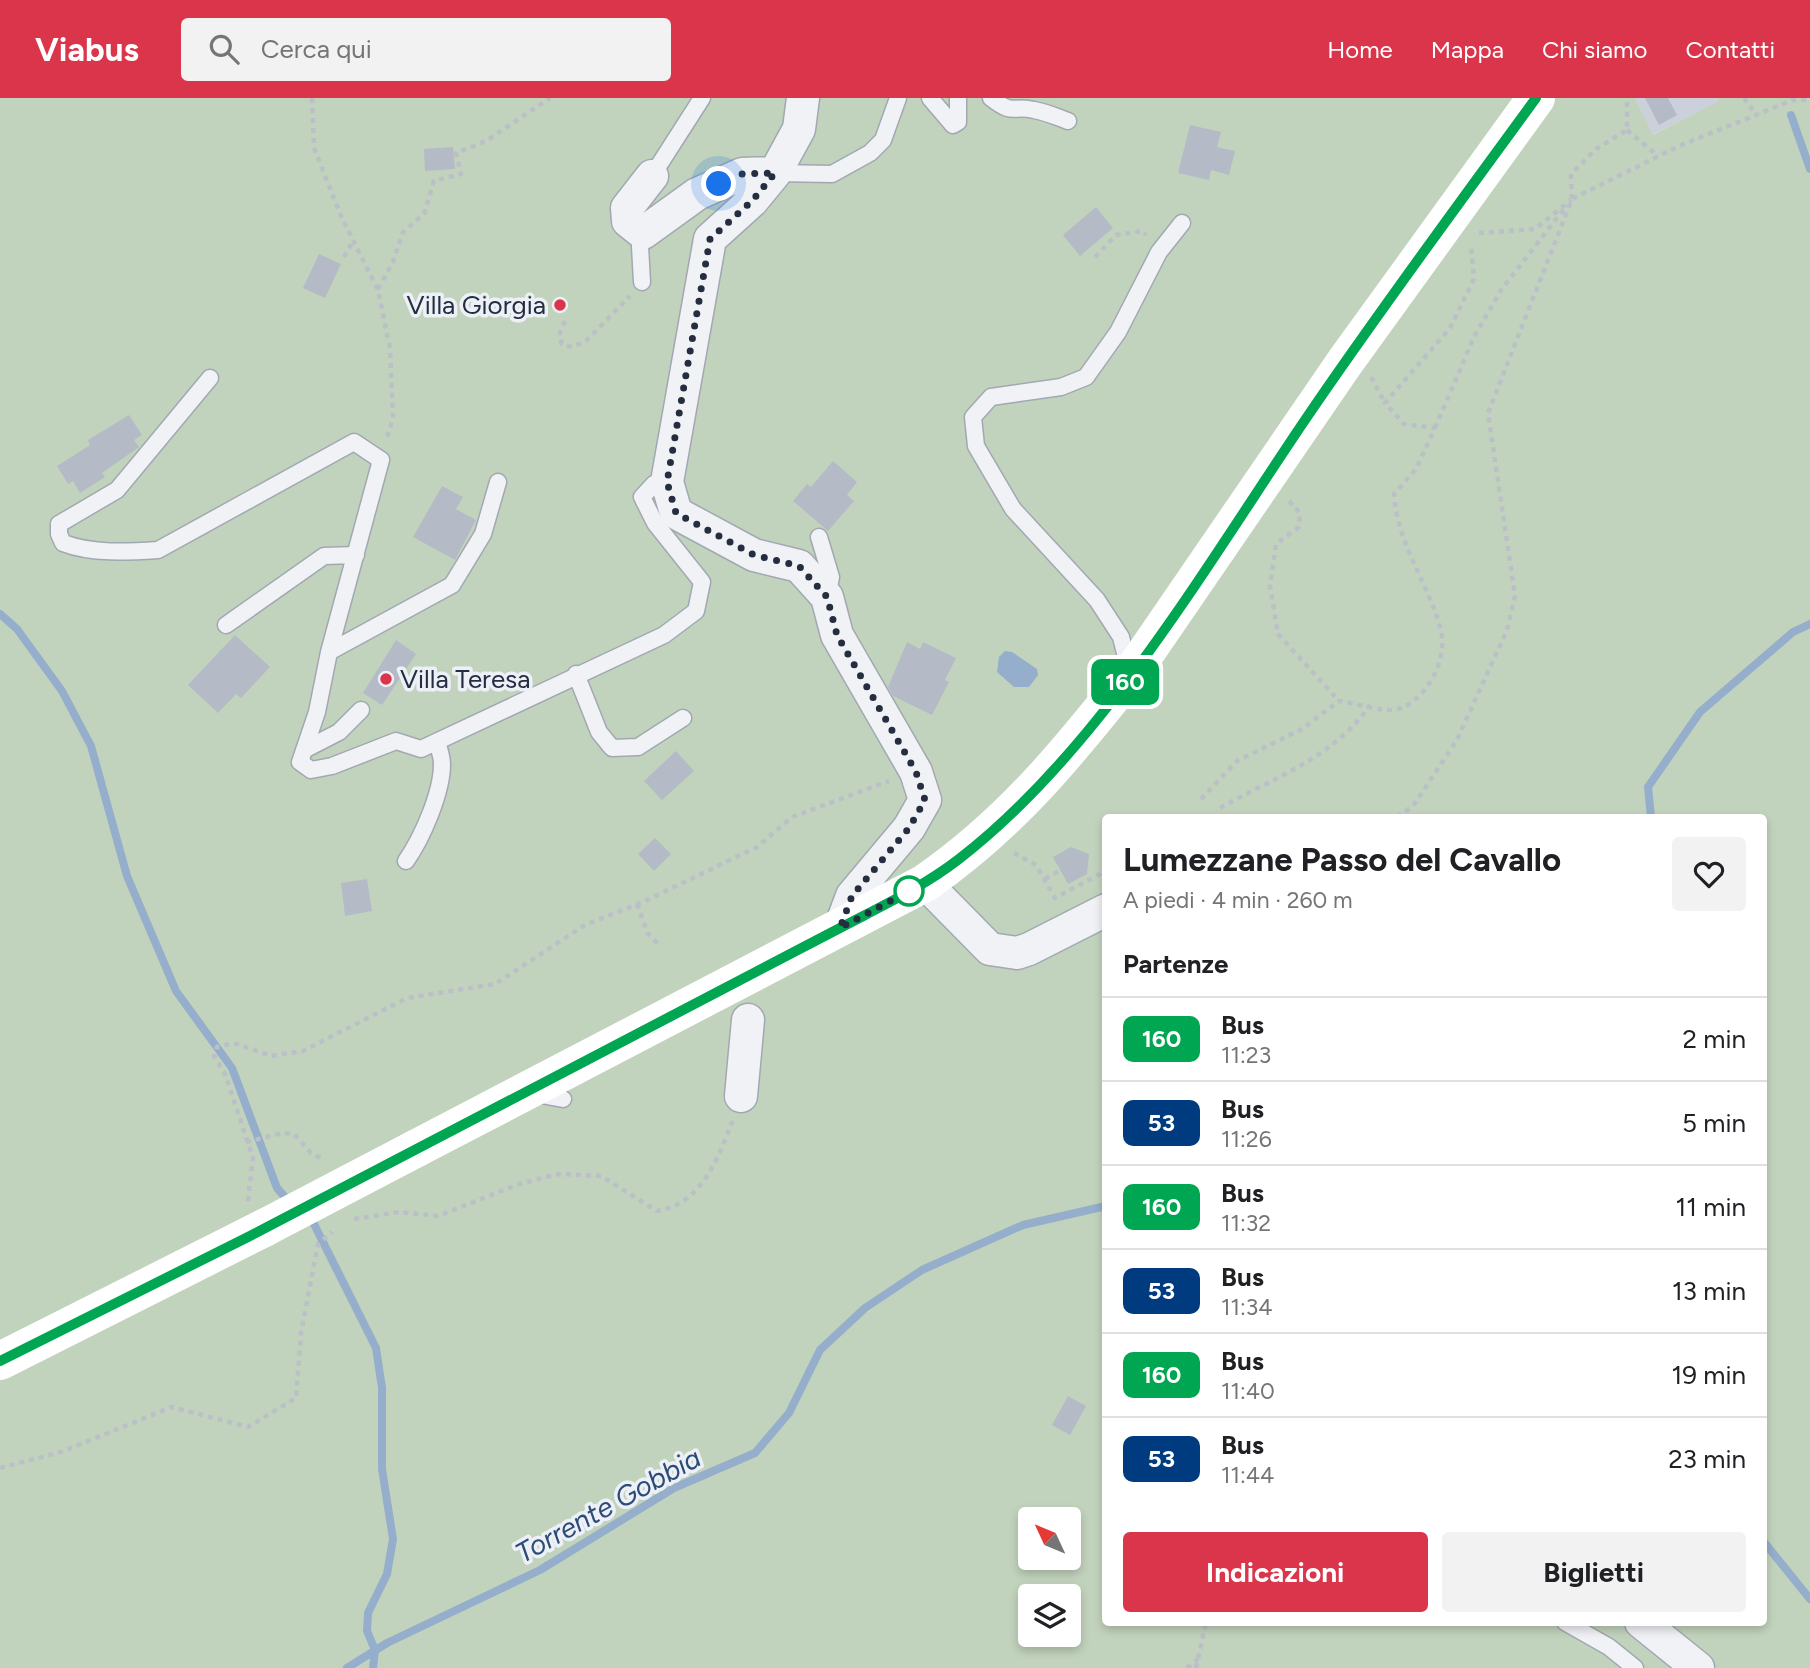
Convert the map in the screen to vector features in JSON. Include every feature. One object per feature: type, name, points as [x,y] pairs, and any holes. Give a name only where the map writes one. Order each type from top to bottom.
[{"type":"main road","points":[[0,1361],[257,1232],[840,928],[925,883],[957,860],[1020,807],[1066,755],[1133,671],[1345,362],[1536,98]]},
{"type":"street","points":[[803,98],[799,129],[775,173],[752,201],[710,239],[667,482],[676,513],[754,555],[799,566],[827,597],[837,635],[916,772],[925,800],[909,828],[852,896],[840,928]]},
{"type":"street","points":[[652,176],[627,208],[628,221],[643,233],[697,194],[742,174],[775,173]]},
{"type":"street","points":[[925,883],[957,930],[990,948],[1017,953],[1102,912]]},
{"type":"street","points":[[741,1096],[748,1020]]},
{"type":"street","points":[[1647,1626],[1698,1668]]},
{"type":"lane","points":[[652,176],[702,98]]},
{"type":"lane","points":[[775,173],[832,174],[870,153],[883,140],[898,98]]},
{"type":"lane","points":[[930,98],[953,125],[958,122],[958,98]]},
{"type":"lane","points":[[991,98],[1004,109],[1017,111],[1030,108],[1068,121]]},
{"type":"lane","points":[[1133,671],[1121,637],[1097,600],[1013,509],[975,446],[973,417],[991,397],[1060,387],[1086,377],[1118,332],[1159,252],[1182,223]]},
{"type":"lane","points":[[642,282],[640,246],[643,233]]},
{"type":"lane","points":[[210,378],[117,489],[59,524],[59,534],[63,543],[127,552],[158,550],[354,442],[381,460],[329,652],[317,712],[300,762],[311,770],[331,766],[396,741],[421,749],[664,635],[696,611],[702,582],[655,523],[642,498],[654,484],[667,482]]},
{"type":"lane","points":[[329,652],[452,586],[483,534],[498,482]]},
{"type":"lane","points":[[819,537],[831,577],[827,597]]},
{"type":"lane","points":[[226,625],[324,556],[356,555]]},
{"type":"lane","points":[[576,674],[599,732],[612,748],[638,747],[683,718]]},
{"type":"lane","points":[[304,750],[339,732],[361,710]]},
{"type":"lane","points":[[406,862],[418,844],[432,807],[443,763],[437,742]]},
{"type":"lane","points":[[523,1092],[563,1099]]},
{"type":"lane","points":[[1572,1626],[1609,1647],[1634,1668]]},
{"type":"path","points":[[312,98],[314,148],[353,242],[378,290],[390,348],[393,417],[381,460]]},
{"type":"path","points":[[378,290],[393,262],[403,232],[424,214],[433,181],[461,174],[456,153],[486,141],[550,98]]},
{"type":"path","points":[[1626,98],[1627,130],[1658,157]]},
{"type":"path","points":[[1744,98],[1756,115]]},
{"type":"path","points":[[1385,403],[1450,328],[1474,279],[1469,250],[1479,232],[1535,229],[1572,199],[1658,157],[1756,115],[1800,99],[1810,100]]},
{"type":"path","points":[[1401,814],[1413,806],[1457,740],[1507,630],[1515,596],[1488,413],[1572,199],[1571,174],[1596,149],[1627,130]]},
{"type":"path","points":[[1285,497],[1300,513],[1299,527],[1276,544],[1270,586],[1278,634],[1339,701],[1396,709],[1422,697],[1437,669],[1442,633],[1399,526],[1394,494],[1416,469],[1474,337],[1501,290],[1572,199]]},
{"type":"path","points":[[1095,257],[1116,235],[1143,231],[1159,252]]},
{"type":"path","points":[[344,257],[353,242]]},
{"type":"path","points":[[565,321],[559,335],[562,344],[572,347],[586,341],[642,282]]},
{"type":"path","points":[[1365,375],[1371,377],[1385,403],[1404,424],[1435,428]]},
{"type":"path","points":[[1201,799],[1237,761],[1302,729],[1339,701]]},
{"type":"path","points":[[1220,808],[1338,744],[1357,725],[1370,705]]},
{"type":"path","points":[[257,1232],[248,1183],[253,1157],[225,1074],[214,1056],[217,1047],[234,1043],[271,1056],[303,1051],[407,998],[495,984],[584,925],[637,904],[757,847],[792,817],[916,772]]},
{"type":"path","points":[[1016,852],[1036,865],[1055,898],[1102,871]]},
{"type":"path","points":[[1045,879],[1060,870]]},
{"type":"path","points":[[637,904],[648,934],[660,946]]},
{"type":"path","points":[[348,1220],[399,1212],[438,1216],[519,1184],[558,1174],[601,1176],[657,1211],[665,1210],[702,1186],[715,1164],[741,1096]]},
{"type":"path","points":[[246,1142],[283,1133],[294,1134]]},
{"type":"path","points":[[0,1468],[61,1452],[172,1407],[248,1427],[296,1398],[301,1333],[318,1244],[337,1227]]},
{"type":"path","points":[[1196,1668],[1205,1626]]},
{"type":"path","points":[[1187,1668],[1198,1659]]},
{"type":"shaded area","points":[[1635,98],[1718,98],[1720,101],[1652,135]]},
{"type":"green space","points":[[0,98],[1635,98],[1653,135],[1719,101],[1718,98],[1810,98],[1810,1668],[0,1668]]},
{"type":"water","points":[[1005,651],[1012,652],[1037,669],[1038,675],[1029,687],[1014,687],[997,672],[999,657]]},
{"type":"building","points":[[1645,98],[1668,98],[1677,115],[1659,125]]},
{"type":"building","points":[[1190,125],[1221,132],[1217,147],[1235,151],[1229,175],[1211,170],[1209,180],[1178,173]]},
{"type":"building","points":[[453,147],[455,169],[425,171],[424,149]]},
{"type":"building","points":[[1096,207],[1113,228],[1080,256],[1063,235]]},
{"type":"building","points":[[319,254],[341,264],[325,298],[303,288]]},
{"type":"building","points":[[129,415],[142,435],[134,440],[139,447],[102,473],[105,477],[80,493],[73,481],[68,484],[57,466],[90,445],[88,440]]},
{"type":"building","points":[[833,461],[857,482],[847,495],[854,501],[828,531],[793,501],[807,484],[811,487]]},
{"type":"building","points":[[442,486],[463,497],[456,509],[476,520],[455,560],[413,537]]},
{"type":"building","points":[[235,635],[270,667],[241,698],[236,694],[218,713],[188,685]]},
{"type":"building","name":"Villa Teresa","points":[[396,640],[416,654],[382,705],[363,693]]},
{"type":"building","points":[[907,642],[920,649],[923,642],[956,658],[945,680],[949,682],[932,715],[893,696],[888,687]]},
{"type":"building","points":[[676,751],[694,771],[662,800],[644,781]]},
{"type":"building","points":[[655,838],[671,854],[654,871],[638,854]]},
{"type":"building","points":[[1071,847],[1089,854],[1087,874],[1068,884],[1053,857]]},
{"type":"building","points":[[367,879],[372,911],[345,916],[341,883]]},
{"type":"building","points":[[1068,1396],[1086,1406],[1070,1435],[1052,1425]]},
{"type":"waterway","points":[[1791,115],[1810,169]]},
{"type":"waterway","points":[[0,614],[17,629],[62,691],[91,746],[127,876],[176,991],[232,1068],[277,1188],[291,1204]]},
{"type":"waterway","points":[[1651,814],[1648,787],[1700,712],[1793,632],[1810,624]]},
{"type":"waterway","name":"Torrente Gobbia","points":[[347,1668],[387,1643],[540,1570],[674,1488],[755,1453],[789,1413],[820,1350],[865,1308],[922,1270],[1023,1225],[1102,1207]]},
{"type":"waterway","points":[[307,1216],[313,1222],[376,1348],[382,1388],[382,1469],[393,1539],[387,1574],[368,1613],[367,1631],[375,1650],[373,1668]]},
{"type":"waterway","points":[[1767,1546],[1810,1599]]},
{"type":"bus line","name":"160","points":[[0,1361],[248,1237],[840,928],[925,883],[973,848],[1020,807],[1066,755],[1136,667],[1345,362],[1536,98]]},
{"type":"place","name":"Villa Giorgia","points":[[560,305]]},
{"type":"place","name":"Villa Teresa","points":[[386,679]]},
{"type":"route","points":[[719,184],[742,174],[775,173],[752,201],[710,239],[699,286],[667,482],[676,513],[713,530],[754,555],[799,566],[827,597],[837,635],[916,772],[925,800],[909,828],[852,896],[840,928],[909,891]]}]
